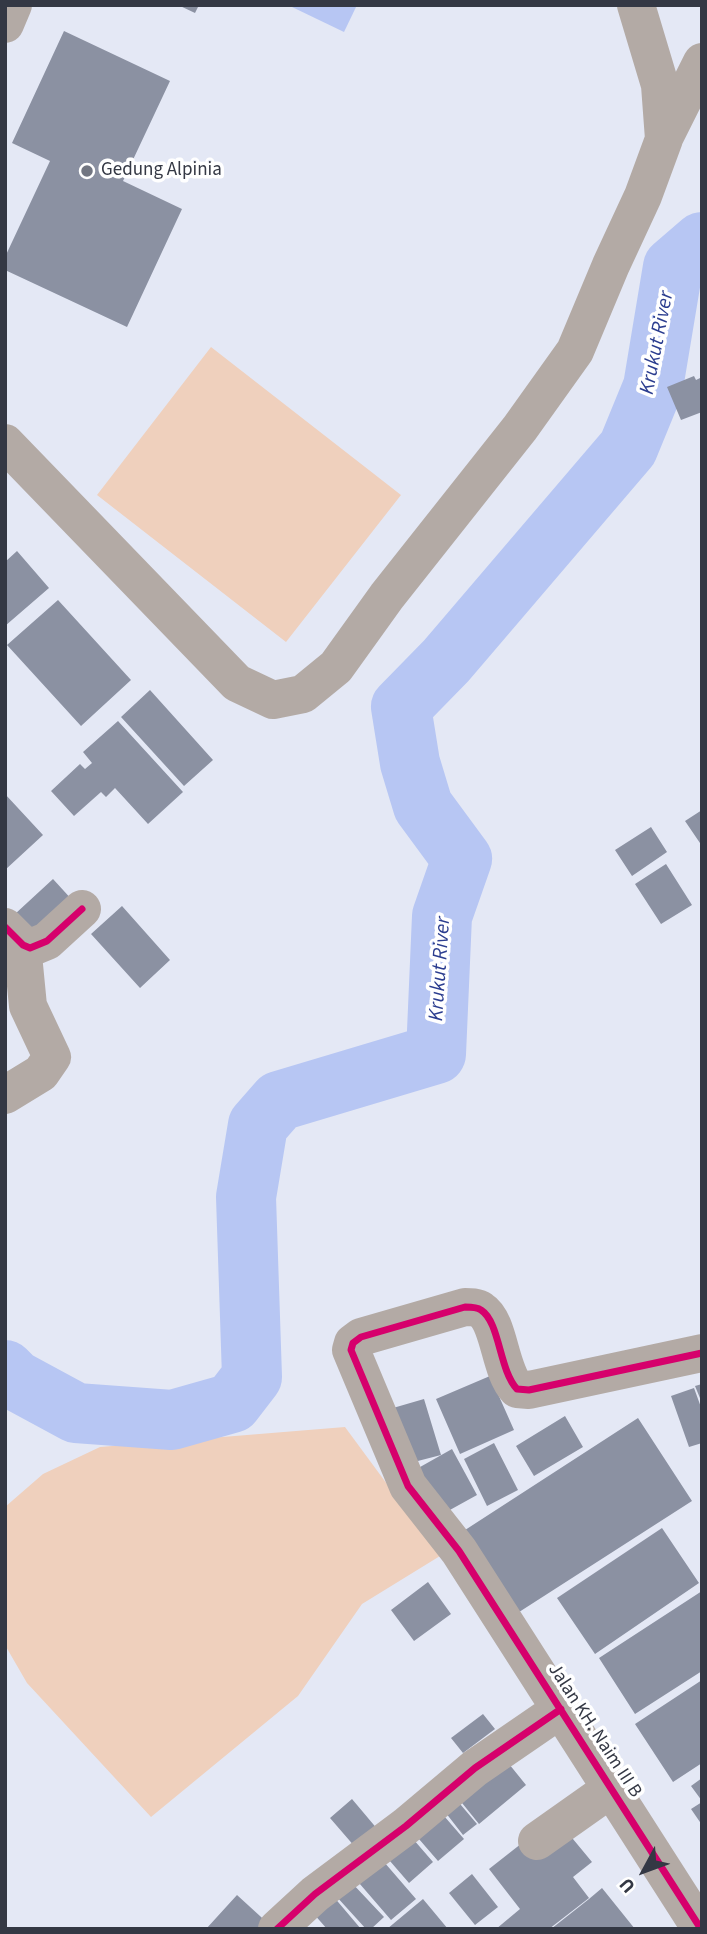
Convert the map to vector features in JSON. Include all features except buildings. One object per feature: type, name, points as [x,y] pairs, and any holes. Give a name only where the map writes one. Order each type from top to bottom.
[{"type":"street","points":[[5,24],[13,5]]},
{"type":"street","points":[[636,5],[660,85],[664,139]]},
{"type":"street","points":[[5,443],[237,683],[272,700],[303,694],[336,667],[387,596],[520,428],[575,351],[643,196],[664,139],[702,62]]},
{"type":"street","points":[[5,927],[23,945],[30,948],[47,941],[82,909]]},
{"type":"street","points":[[5,948],[23,965],[28,1006],[52,1057],[41,1073],[5,1095]]},
{"type":"street","name":"Jalan KH. Naim III B","points":[[701,1929],[459,1551],[408,1486],[351,1350],[353,1343],[361,1337],[465,1307],[480,1308],[490,1318],[509,1381],[517,1389],[529,1390],[702,1353]]},
{"type":"street","points":[[277,1929],[315,1894],[406,1826],[475,1768],[561,1709]]},
{"type":"street","points":[[537,1841],[612,1788]]},
{"type":"shaded area","points":[[211,347],[401,495],[286,642],[97,495]]},
{"type":"shaded area","points":[[345,1427],[440,1556],[362,1604],[298,1696],[151,1817],[27,1683],[5,1645],[5,1507],[43,1474],[100,1447]]},
{"type":"water","points":[[357,5],[344,32],[292,7]]},
{"type":"waterway","name":"Krukut River","points":[[5,1370],[15,1380],[76,1413],[172,1420],[232,1403],[252,1377],[246,1197],[258,1125],[279,1101],[436,1054],[442,916],[462,859],[423,806],[410,763],[401,707],[446,661],[628,448],[653,387],[673,267],[702,242]]},
{"type":"cycle path","points":[[5,927],[23,945],[30,948],[47,941],[82,909]]},
{"type":"cycle path","points":[[701,1929],[459,1551],[408,1486],[351,1350],[353,1343],[361,1337],[473,1307],[487,1316],[492,1325],[506,1370],[517,1389],[529,1390],[702,1353]]},
{"type":"cycle path","points":[[277,1929],[315,1894],[406,1826],[475,1768],[561,1709]]},
{"type":"place","name":"Gedung Alpinia","points":[[87,171]]}]
